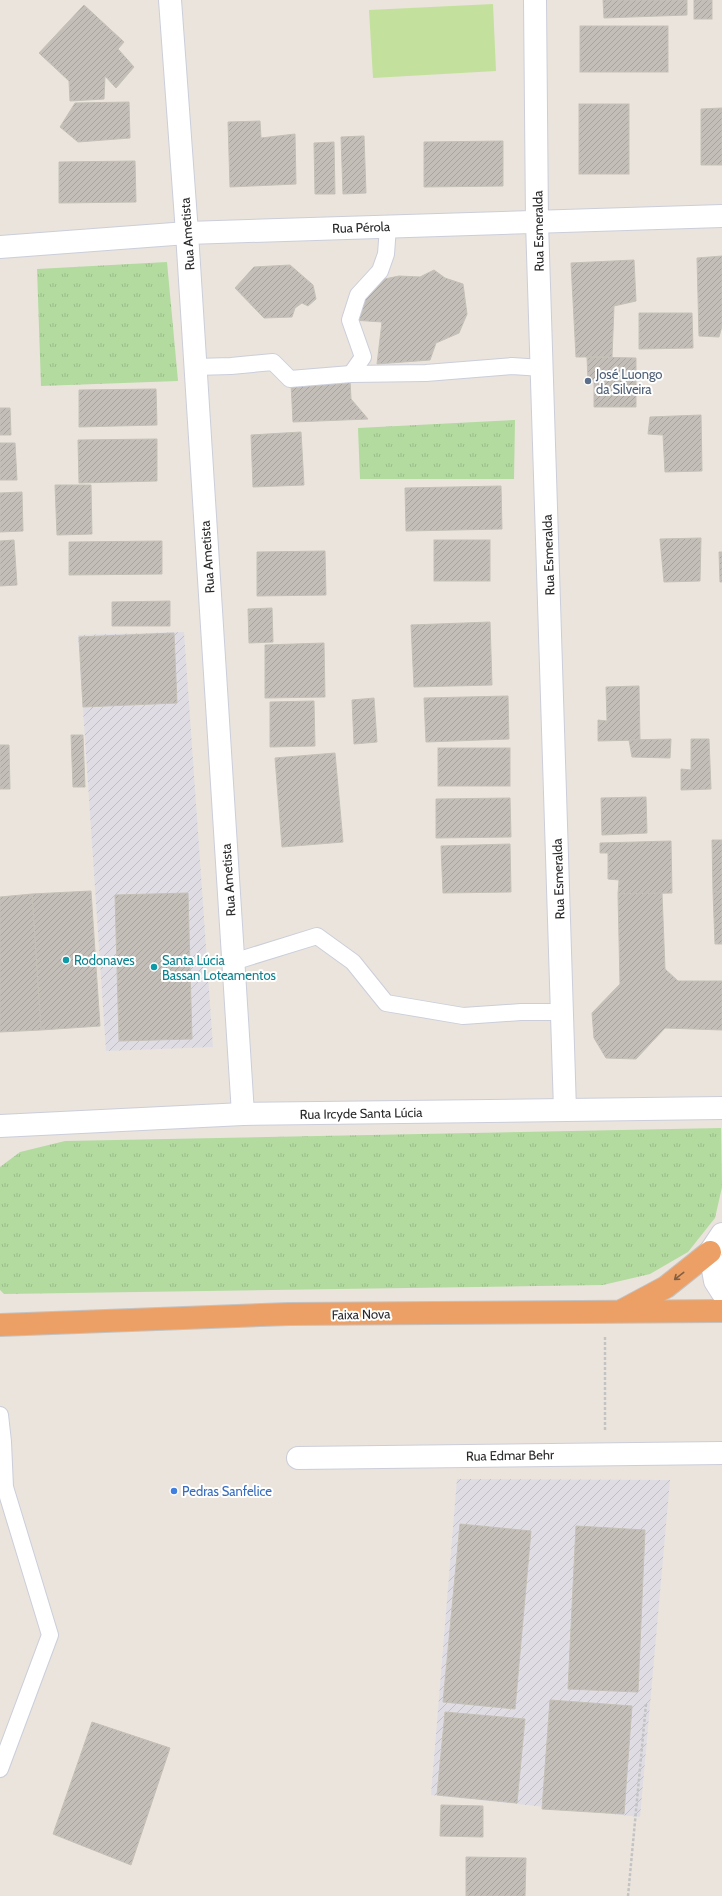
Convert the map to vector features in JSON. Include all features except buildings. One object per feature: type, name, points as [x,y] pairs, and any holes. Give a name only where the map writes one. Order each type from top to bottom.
[{"type":"highway","points":[[622,1311],[666,1287],[710,1252]]},
{"type":"highway","name":"Faixa Nova","points":[[0,1325],[289,1314],[722,1311]]},
{"type":"street","name":"Rua Ametista","points":[[170,0],[187,233],[243,1114]]},
{"type":"street","name":"Rua Esmeralda","points":[[535,0],[538,222],[565,1110]]},
{"type":"street","name":"Rua Pérola","points":[[0,248],[187,233],[722,216]]},
{"type":"street","name":"Rua Ircyde Santa Lúcia","points":[[0,1126],[243,1114],[722,1108]]},
{"type":"street","points":[[722,1234],[710,1252],[715,1281],[722,1292]]},
{"type":"street","name":"Rua Edmar Behr","points":[[298,1458],[722,1453]]},
{"type":"lane","points":[[351,374],[363,357],[350,320],[358,296],[380,271],[386,254],[388,227]]},
{"type":"lane","points":[[195,367],[231,366],[273,362],[290,379],[351,374],[426,374],[512,366],[542,368]]},
{"type":"lane","points":[[233,962],[317,936],[353,962],[386,1003],[463,1016],[521,1012],[562,1012]]},
{"type":"lane","points":[[0,1415],[5,1487],[50,1635],[0,1769]]},
{"type":"path","points":[[605,1345],[605,1454]]},
{"type":"path","points":[[628,1896],[646,1704]]},
{"type":"shaded area","points":[[184,632],[213,1047],[106,1051],[78,635]]},
{"type":"shaded area","points":[[457,1479],[670,1480],[640,1817],[431,1795]]},
{"type":"green space","points":[[493,4],[496,71],[373,78],[369,10]]},
{"type":"green space","points":[[167,262],[178,381],[41,386],[37,269]]},
{"type":"green space","points":[[515,420],[514,479],[360,479],[358,428]]},
{"type":"green space","points":[[721,1128],[722,1187],[715,1218],[688,1252],[650,1274],[603,1285],[4,1294],[0,1290],[0,1167],[20,1152],[65,1141]]},
{"type":"place","name":"José Luongo da Silveira","points":[[588,381]]},
{"type":"place","name":"Rodonaves","points":[[66,960]]},
{"type":"place","name":"Santa Lúcia Bassan Loteamentos","points":[[154,967]]},
{"type":"place","name":"Pedras Sanfelice","points":[[174,1491]]}]
